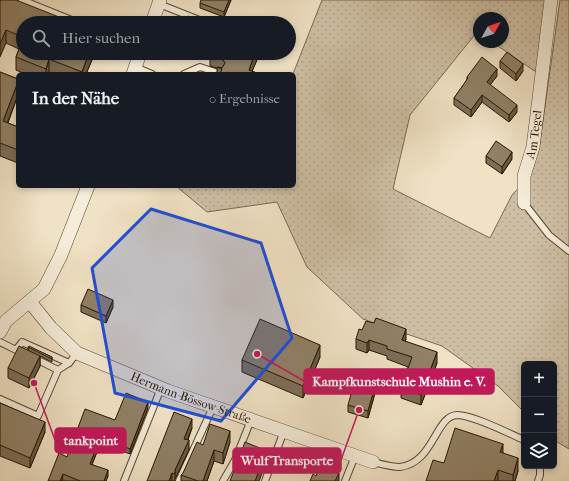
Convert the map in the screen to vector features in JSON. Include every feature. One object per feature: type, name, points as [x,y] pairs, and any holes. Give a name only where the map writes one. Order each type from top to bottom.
[{"type":"street","name":"Am Tegel","points":[[524,203],[524,176],[533,147],[551,0]]},
{"type":"street","points":[[154,16],[159,2]]},
{"type":"street","points":[[134,71],[138,60]]},
{"type":"street","points":[[0,332],[6,321],[44,289],[61,255],[87,188]]},
{"type":"street","name":"Hermann-Bössow-Straße","points":[[30,302],[73,358],[373,462]]},
{"type":"lane","points":[[22,0],[62,16]]},
{"type":"lane","points":[[159,2],[191,16]]},
{"type":"lane","points":[[189,72],[200,67],[216,72]]},
{"type":"lane","name":"Am Tegel","points":[[524,203],[549,235],[569,251]]},
{"type":"lane","points":[[0,342],[23,353]]},
{"type":"lane","points":[[16,350],[22,342],[73,358]]},
{"type":"lane","points":[[30,356],[58,370]]},
{"type":"lane","points":[[0,399],[38,416],[58,370],[73,358]]},
{"type":"lane","points":[[124,481],[161,388]]},
{"type":"lane","points":[[179,481],[213,407]]},
{"type":"lane","points":[[373,462],[400,467],[408,465],[428,449],[441,425],[447,419],[456,415],[469,417],[521,439]]},
{"type":"lane","points":[[223,481],[235,460],[251,420]]},
{"type":"lane","points":[[265,481],[284,431]]},
{"type":"lane","points":[[345,481],[355,456]]},
{"type":"lane","points":[[538,481],[540,469]]},
{"type":"highlighted area","points":[[151,209],[261,243],[292,338],[221,421],[115,393],[92,268]]},
{"type":"shaded area","points":[[322,0],[545,0],[536,72],[501,48],[509,48],[509,12],[473,12],[473,37],[410,115],[393,189],[490,238],[512,195],[529,177],[539,149],[560,0],[569,0],[569,449],[557,442],[557,361],[521,361],[521,409],[498,386],[442,346],[363,319],[307,267],[277,202],[207,212],[178,188],[296,188],[296,72],[294,72]]},
{"type":"building","points":[[0,0],[16,0],[56,16],[16,16],[16,34],[6,30],[0,44]]},
{"type":"building","points":[[201,0],[229,0],[224,12],[200,3]]},
{"type":"building","points":[[507,52],[523,64],[516,74],[500,61]]},
{"type":"building","points":[[482,57],[497,69],[487,82],[517,105],[509,115],[482,95],[471,110],[454,98]]},
{"type":"building","points":[[24,60],[49,60],[46,69]]},
{"type":"building","points":[[52,60],[86,60],[82,72]]},
{"type":"building","points":[[223,60],[253,60],[249,70],[254,72],[221,72],[222,69],[217,67],[222,68],[225,63]]},
{"type":"building","points":[[0,72],[16,78],[16,87],[3,121],[16,126],[16,149],[0,143]]},
{"type":"building","points":[[496,141],[512,152],[502,167],[486,156]]},
{"type":"building","points":[[88,289],[113,300],[106,316],[81,305]]},
{"type":"building","points":[[376,318],[406,329],[402,340],[437,352],[421,395],[401,388],[412,357],[387,349],[387,346],[369,340],[367,343],[356,339],[359,329],[362,330],[366,321],[374,323]]},
{"type":"building","points":[[260,319],[320,345],[303,386],[242,360]]},
{"type":"building","points":[[19,346],[40,356],[29,378],[8,368]]},
{"type":"building","points":[[29,346],[52,357],[52,359],[28,347]]},
{"type":"building","points":[[357,373],[377,379],[368,411],[348,405]]},
{"type":"building","points":[[126,393],[148,402],[130,449],[108,440],[106,444],[99,441],[90,464],[108,470],[104,481],[80,481],[63,474],[60,481],[48,481],[59,453],[67,457],[85,409],[115,420]]},
{"type":"building","points":[[0,403],[45,422],[30,458],[0,445]]},
{"type":"building","points":[[174,412],[192,419],[184,439],[189,440],[175,470],[175,474],[172,473],[169,481],[147,481]]},
{"type":"building","points":[[210,424],[230,431],[223,453],[214,450],[203,481],[198,481],[181,475],[197,442],[203,445]]},
{"type":"building","points":[[455,428],[503,444],[500,452],[518,458],[513,475],[498,470],[494,481],[426,481],[433,460],[444,463]]},
{"type":"building","points":[[245,442],[267,451],[255,481],[230,481]]},
{"type":"building","points":[[320,466],[339,473],[335,481],[310,481],[313,474],[316,476]]},
{"type":"place","name":"Kampfkunstschule Mushin e. V.","points":[[257,354]]},
{"type":"place","name":"tankpoint","points":[[34,383]]},
{"type":"place","name":"Wulf Transporte","points":[[359,410]]}]
